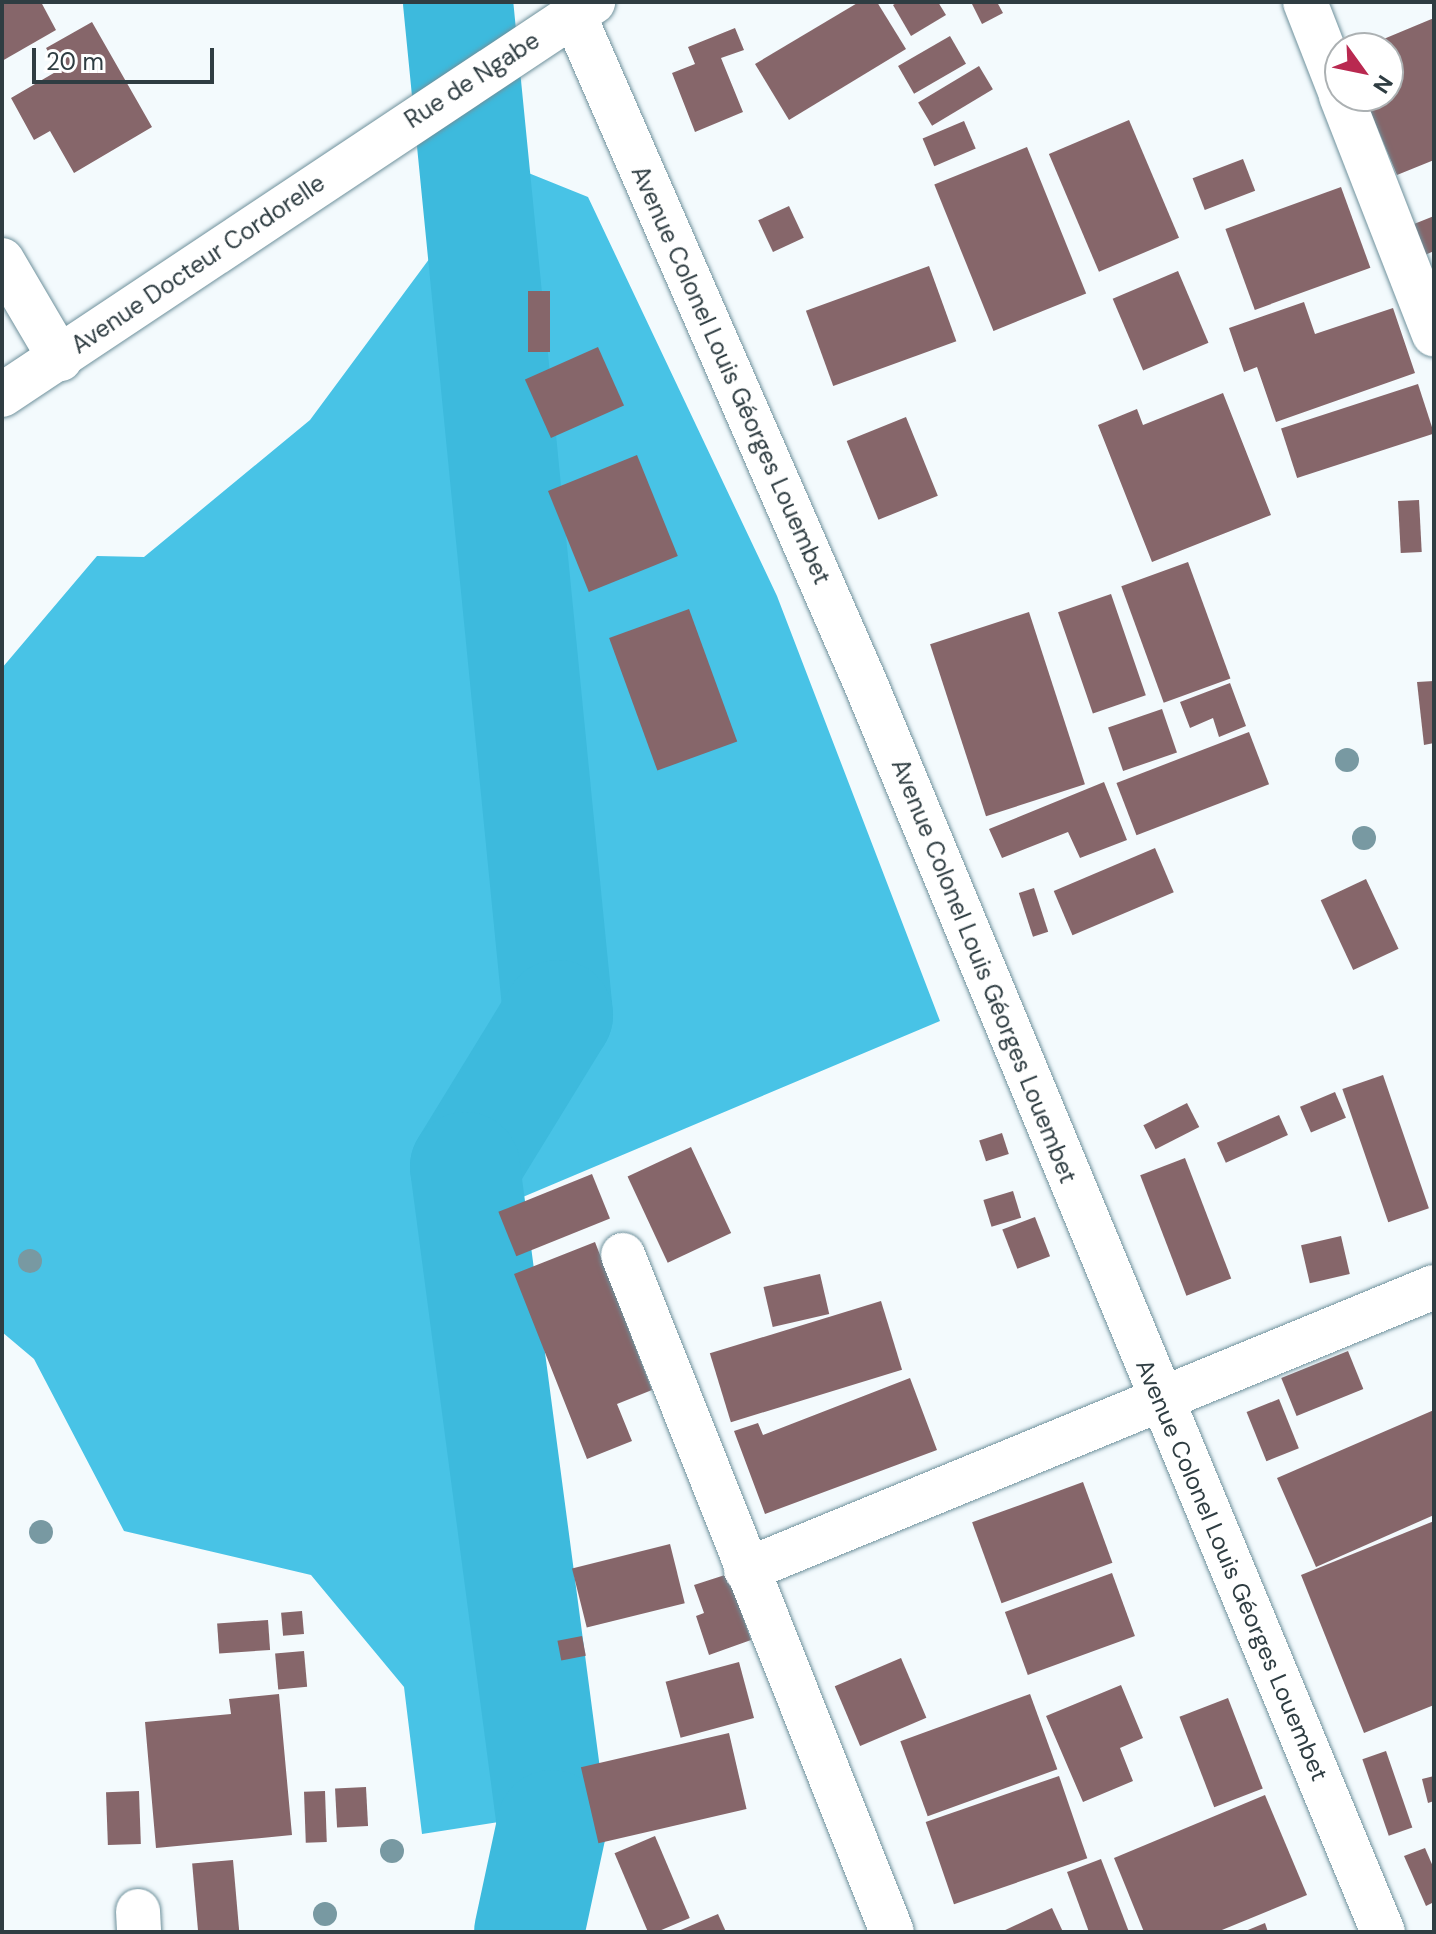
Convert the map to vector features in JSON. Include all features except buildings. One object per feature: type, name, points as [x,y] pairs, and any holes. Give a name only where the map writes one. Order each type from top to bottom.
[{"type":"street","points":[[1305,2],[1324,51]]},
{"type":"street","name":"Rue de Ngabe","points":[[392,131],[584,8]]},
{"type":"street","name":"Avenue Colonel Louis Géorges Louembet","points":[[584,8],[1383,1932]]},
{"type":"street","points":[[1348,112],[1434,334]]},
{"type":"street","name":"Avenue Docteur Cordorelle","points":[[2,395],[60,359],[392,131]]},
{"type":"street","points":[[2,260],[60,359]]},
{"type":"street","points":[[623,1255],[892,1932]]},
{"type":"street","points":[[746,1570],[1434,1287]]},
{"type":"shaded area","points":[[501,162],[588,197],[777,596],[940,1021],[449,1228],[510,1554],[511,1820],[422,1834],[404,1687],[311,1575],[124,1531],[34,1359],[2,1332],[2,668],[97,556],[144,557],[310,420]]},
{"type":"waterway","points":[[458,2],[558,1015],[465,1167],[552,1825],[529,1932]]}]
